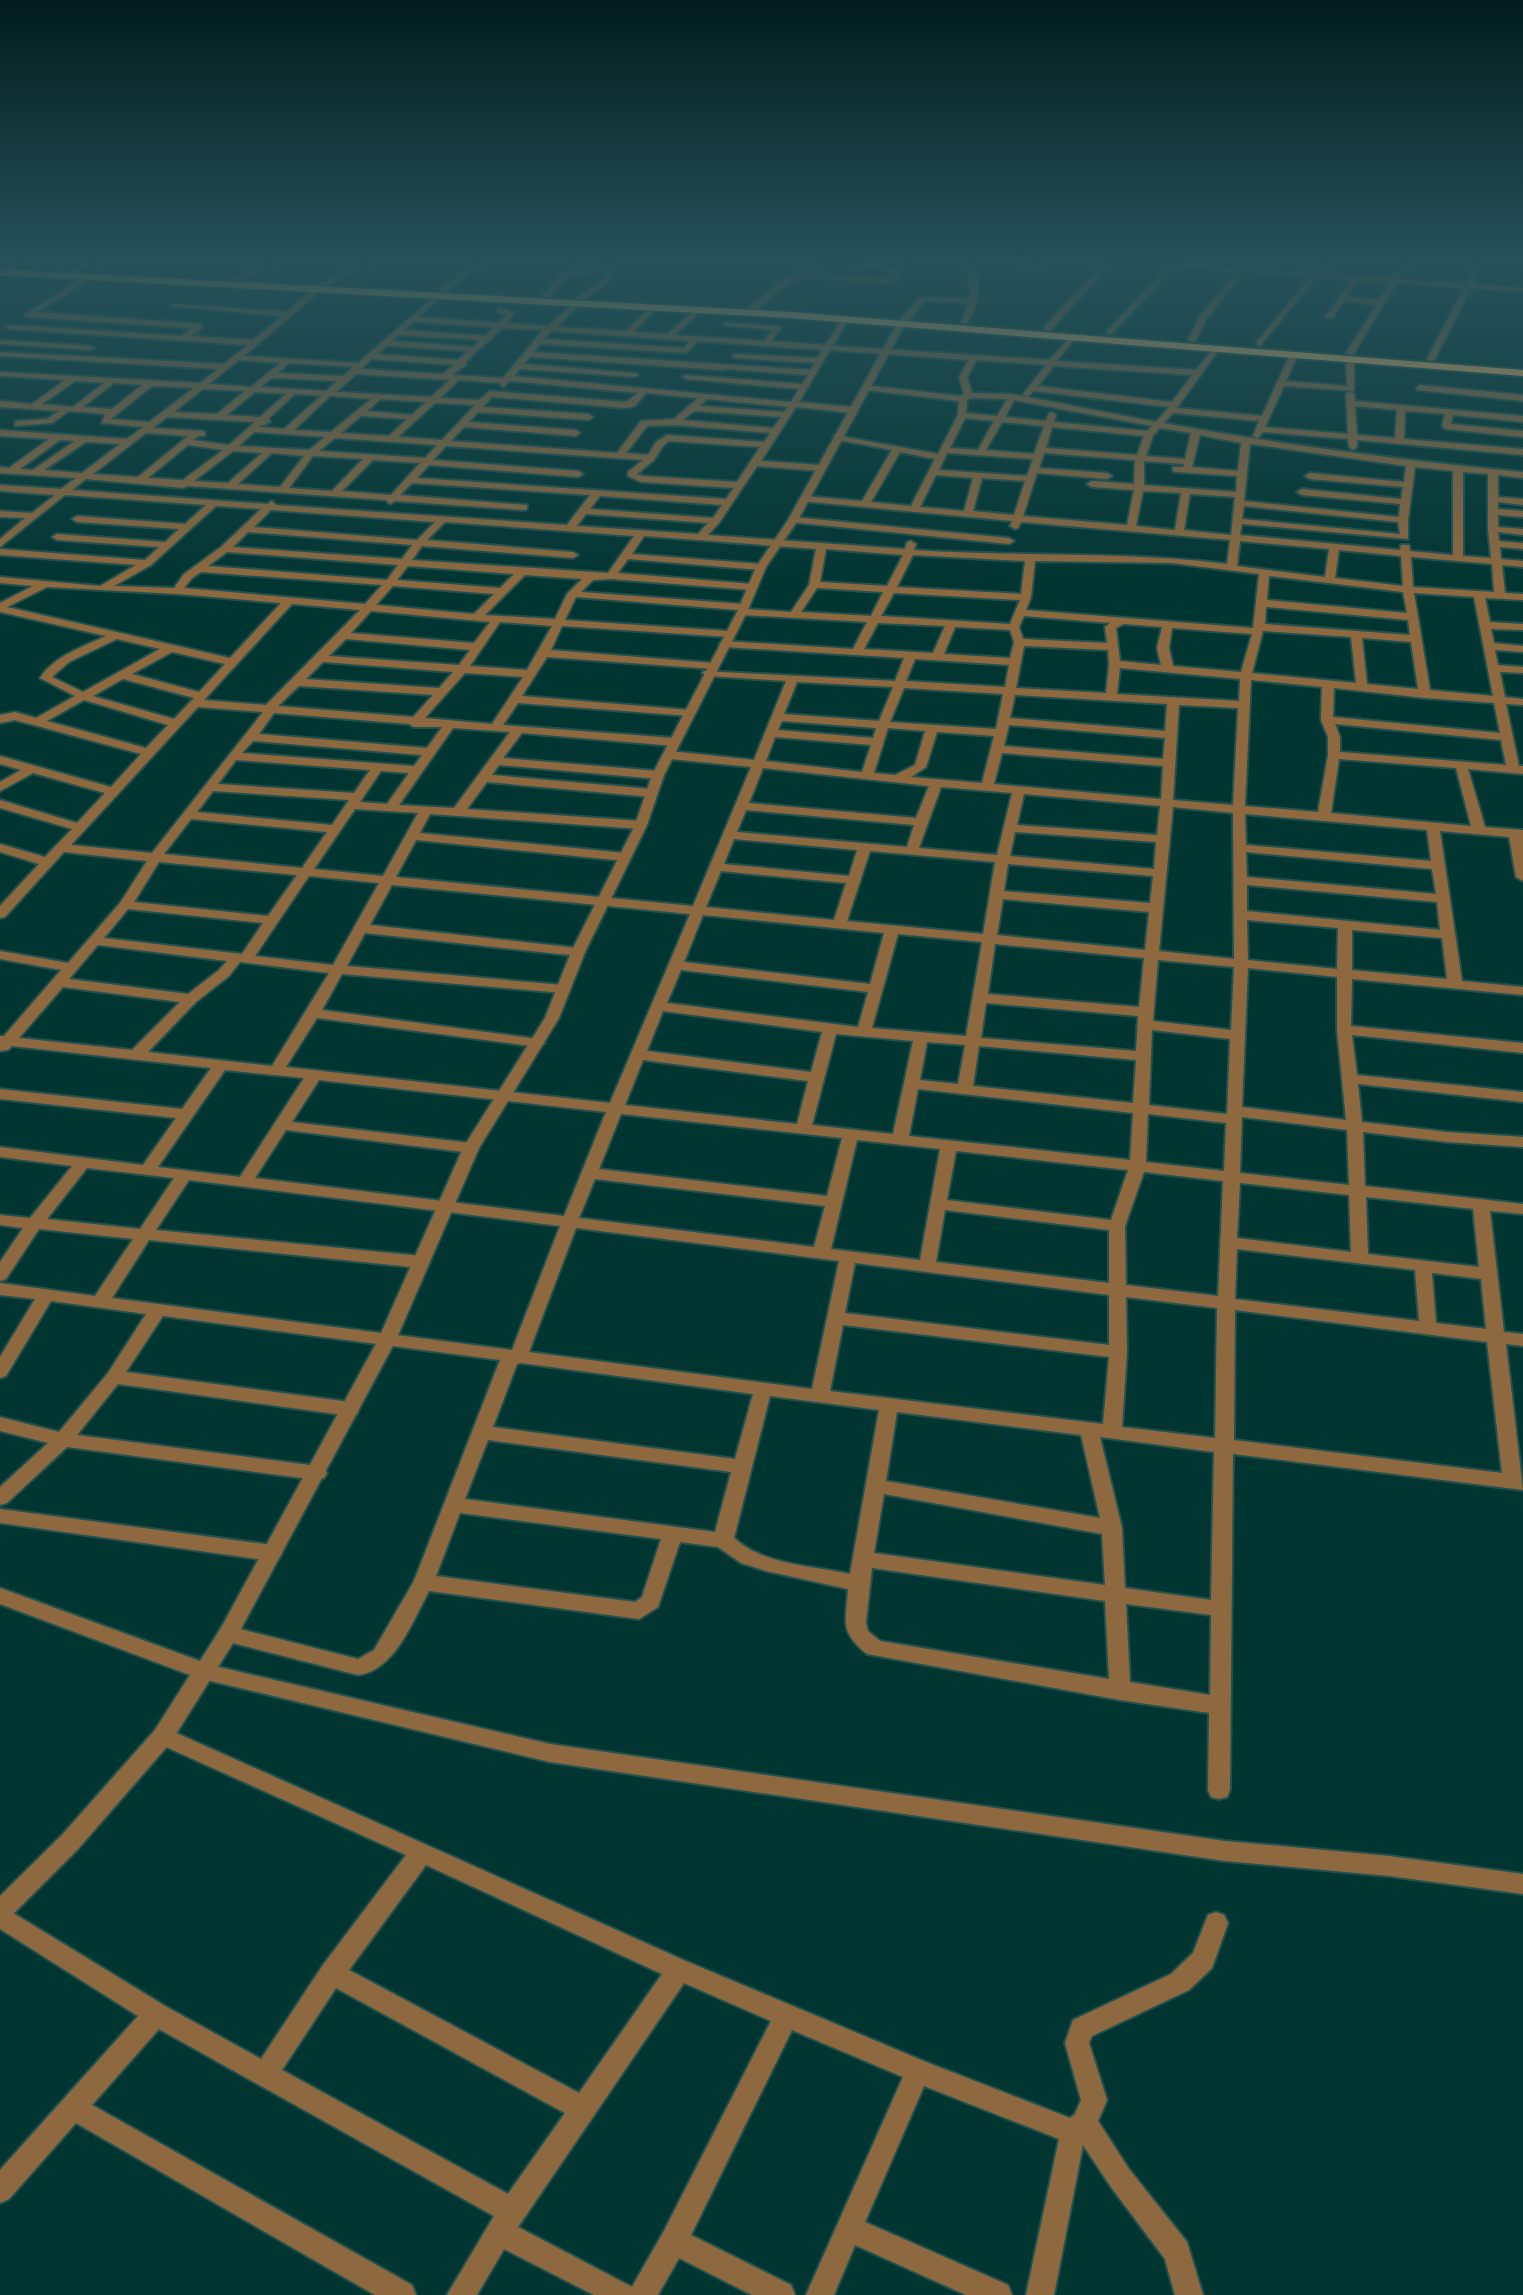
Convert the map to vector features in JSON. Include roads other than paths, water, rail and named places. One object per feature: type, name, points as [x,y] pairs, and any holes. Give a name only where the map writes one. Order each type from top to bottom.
[{"type":"highway","points":[[1465,366],[1523,373]]},
{"type":"street","points":[[209,366],[226,367]]},
{"type":"street","points":[[219,417],[281,366]]},
{"type":"street","points":[[337,366],[457,378],[622,388],[852,410]]},
{"type":"street","points":[[445,377],[459,366]]},
{"type":"street","points":[[495,395],[517,366]]},
{"type":"street","points":[[518,366],[635,375]]},
{"type":"street","points":[[560,452],[589,417],[644,366]]},
{"type":"street","points":[[687,366],[813,373]]},
{"type":"street","points":[[701,537],[716,521],[818,366]]},
{"type":"street","points":[[622,2295],[265,2074],[156,2014],[0,1914],[70,1842],[163,1736],[228,1634],[387,1340],[471,1148],[538,1043],[578,952],[641,825],[658,775],[761,567],[793,520],[878,366]]},
{"type":"street","points":[[915,508],[962,415],[966,397],[963,378],[969,366]]},
{"type":"street","points":[[1023,400],[1049,366]]},
{"type":"street","points":[[1094,366],[1198,373]]},
{"type":"street","points":[[1131,529],[1139,462],[1149,434],[1203,366]]},
{"type":"street","points":[[1232,567],[1242,474],[1251,442],[1288,366]]},
{"type":"street","points":[[1350,366],[1354,456]]},
{"type":"street","points":[[1417,408],[1428,366]]},
{"type":"street","points":[[0,544],[62,492],[226,367]]},
{"type":"street","points":[[673,393],[695,367]]},
{"type":"street","points":[[713,380],[724,367]]},
{"type":"street","points":[[1098,378],[1107,367]]},
{"type":"street","points":[[286,432],[355,368]]},
{"type":"street","points":[[0,374],[380,396],[589,417]]},
{"type":"street","points":[[0,388],[19,375]]},
{"type":"street","points":[[271,375],[343,379]]},
{"type":"street","points":[[686,377],[805,387]]},
{"type":"street","points":[[33,407],[74,378]]},
{"type":"street","points":[[391,439],[457,378]]},
{"type":"street","points":[[0,423],[44,423],[113,380]]},
{"type":"street","points":[[151,382],[105,421],[240,438]]},
{"type":"street","points":[[1279,383],[1351,389]]},
{"type":"street","points":[[866,387],[966,397],[1012,397],[1251,442],[1411,464],[1523,475]]},
{"type":"street","points":[[1031,388],[1173,407],[1352,437],[1523,452]]},
{"type":"street","points":[[1420,388],[1523,398]]},
{"type":"street","points":[[167,499],[231,448],[294,391]]},
{"type":"street","points":[[378,514],[490,394],[631,405],[644,391]]},
{"type":"street","points":[[283,489],[311,453],[380,396]]},
{"type":"street","points":[[676,422],[704,397]]},
{"type":"street","points":[[980,454],[1012,397]]},
{"type":"street","points":[[1350,403],[1523,419]]},
{"type":"street","points":[[0,404],[114,412]]},
{"type":"street","points":[[1004,557],[1055,406]]},
{"type":"street","points":[[1399,440],[1401,407]]},
{"type":"street","points":[[692,408],[786,416]]},
{"type":"street","points":[[1439,467],[1450,411]]},
{"type":"street","points":[[357,413],[412,417]]},
{"type":"street","points":[[165,414],[297,422]]},
{"type":"street","points":[[962,415],[1149,434]]},
{"type":"street","points":[[619,456],[644,423],[676,422],[776,431]]},
{"type":"street","points":[[462,424],[576,433]]},
{"type":"street","points":[[1446,426],[1523,434]]},
{"type":"street","points":[[1085,454],[1094,428]]},
{"type":"street","points":[[250,429],[651,458]]},
{"type":"street","points":[[1187,466],[1196,431]]},
{"type":"street","points":[[0,433],[128,442]]},
{"type":"street","points":[[0,441],[11,434]]},
{"type":"street","points":[[140,480],[196,434]]},
{"type":"street","points":[[6,470],[58,437]]},
{"type":"street","points":[[837,437],[942,454],[1085,454],[1242,474]]},
{"type":"street","points":[[738,485],[641,479],[631,474],[651,458],[659,444],[667,438],[766,445]]},
{"type":"street","points":[[36,472],[84,439]]},
{"type":"street","points":[[186,442],[578,474]]},
{"type":"street","points":[[865,505],[898,448]]},
{"type":"street","points":[[1289,527],[1292,507],[1310,476],[1316,450]]},
{"type":"street","points":[[230,486],[269,451]]},
{"type":"street","points":[[564,491],[593,454]]},
{"type":"street","points":[[335,493],[371,457]]},
{"type":"street","points":[[753,463],[821,468]]},
{"type":"street","points":[[1411,464],[1403,520],[1408,589],[1425,695]]},
{"type":"street","points":[[1458,468],[1458,557]]},
{"type":"street","points":[[6,470],[524,507]]},
{"type":"street","points":[[933,472],[1137,483],[1292,507],[1403,520]]},
{"type":"street","points":[[1493,472],[1493,529],[1500,595]]},
{"type":"street","points":[[968,514],[978,476]]},
{"type":"street","points":[[1310,476],[1409,485]]},
{"type":"street","points":[[616,494],[641,479]]},
{"type":"street","points":[[410,480],[727,502]]},
{"type":"street","points":[[1084,497],[1092,480]]},
{"type":"street","points":[[0,488],[821,547],[1030,559],[1149,559],[1408,589],[1523,597]]},
{"type":"street","points":[[512,524],[539,489]]},
{"type":"street","points":[[177,591],[188,576],[225,549],[266,506],[295,490]]},
{"type":"street","points":[[1179,532],[1186,491]]},
{"type":"street","points":[[1302,492],[1406,502]]},
{"type":"street","points":[[570,528],[597,493]]},
{"type":"street","points":[[96,503],[105,495]]},
{"type":"street","points":[[804,499],[1523,564]]},
{"type":"street","points":[[1493,499],[1523,502]]},
{"type":"street","points":[[101,589],[147,563],[214,503]]},
{"type":"street","points":[[239,597],[325,510]]},
{"type":"street","points":[[36,555],[86,511]]},
{"type":"street","points":[[583,511],[716,521]]},
{"type":"street","points":[[1495,512],[1523,514]]},
{"type":"street","points":[[0,514],[34,516]]},
{"type":"street","points":[[77,519],[187,527]]},
{"type":"street","points":[[3,1043],[61,982],[125,905],[155,858],[233,756],[266,719],[270,708],[343,636],[390,583],[418,544],[443,519]]},
{"type":"street","points":[[793,520],[1009,541]]},
{"type":"street","points":[[1236,521],[1405,537]]},
{"type":"street","points":[[245,529],[573,555]]},
{"type":"street","points":[[1493,529],[1523,532]]},
{"type":"street","points":[[560,575],[590,530]]},
{"type":"street","points":[[856,653],[876,621],[916,532]]},
{"type":"street","points":[[611,576],[641,533]]},
{"type":"street","points":[[57,537],[168,545]]},
{"type":"street","points":[[1494,543],[1523,546]]},
{"type":"street","points":[[794,615],[814,585],[821,547]]},
{"type":"street","points":[[225,549],[752,587]]},
{"type":"street","points":[[1330,581],[1334,549]]},
{"type":"street","points":[[0,552],[147,563]]},
{"type":"street","points":[[625,556],[761,567]]},
{"type":"street","points":[[987,787],[1003,727],[1019,642],[1014,627],[1026,597],[1030,559]]},
{"type":"street","points":[[201,569],[500,591]]},
{"type":"street","points":[[477,617],[522,572]]},
{"type":"street","points":[[1219,1790],[1226,1304],[1241,963],[1239,808],[1246,676],[1258,629],[1264,572]]},
{"type":"street","points":[[496,727],[544,653],[572,594],[590,577]]},
{"type":"street","points":[[0,580],[101,589],[177,591],[558,623],[856,653],[1014,662]]},
{"type":"street","points":[[0,608],[45,584]]},
{"type":"street","points":[[814,585],[1026,597]]},
{"type":"street","points":[[572,594],[794,615],[1014,627]]},
{"type":"street","points":[[1334,755],[1518,769],[1506,737],[1479,594]]},
{"type":"street","points":[[0,914],[288,602]]},
{"type":"street","points":[[1261,603],[1412,617]]},
{"type":"street","points":[[0,608],[113,637],[232,662]]},
{"type":"street","points":[[1022,613],[1415,639]]},
{"type":"street","points":[[414,723],[462,669],[497,619]]},
{"type":"street","points":[[1111,696],[1115,664],[1110,627],[1125,619]]},
{"type":"street","points":[[1168,623],[1163,648],[1168,669]]},
{"type":"street","points":[[937,657],[951,624]]},
{"type":"street","points":[[1485,625],[1523,627]]},
{"type":"street","points":[[1356,634],[1362,688]]},
{"type":"street","points":[[343,636],[478,647]]},
{"type":"street","points":[[113,637],[64,661],[45,675],[52,683],[85,697],[175,723]]},
{"type":"street","points":[[1019,642],[1112,647]]},
{"type":"street","points":[[1489,646],[1523,649]]},
{"type":"street","points":[[37,722],[170,648]]},
{"type":"street","points":[[544,653],[793,677],[1245,705]]},
{"type":"street","points":[[867,776],[883,725],[911,656]]},
{"type":"street","points":[[321,659],[531,674]]},
{"type":"street","points":[[1115,664],[1523,702]]},
{"type":"street","points":[[1492,668],[1523,670]]},
{"type":"street","points":[[123,675],[197,700],[414,723],[496,727],[672,749],[758,765],[1519,833],[1523,874]]},
{"type":"street","points":[[228,1634],[358,1667],[367,1666],[381,1656],[424,1582],[481,1432],[615,1106],[718,867],[793,677]]},
{"type":"street","points":[[297,682],[440,692]]},
{"type":"street","points":[[1324,815],[1334,755],[1334,737],[1327,720],[1328,685]]},
{"type":"street","points":[[515,699],[690,713]]},
{"type":"street","points":[[1112,1432],[1118,1352],[1117,1226],[1138,1165],[1145,1018],[1167,801],[1173,701]]},
{"type":"street","points":[[0,719],[15,716],[150,753]]},
{"type":"street","points":[[777,717],[932,728],[1003,727],[1170,735]]},
{"type":"street","points":[[1327,720],[1506,737]]},
{"type":"street","points":[[390,809],[449,725]]},
{"type":"street","points":[[897,779],[920,767],[932,728]]},
{"type":"street","points":[[457,813],[486,778],[518,730]]},
{"type":"street","points":[[772,733],[878,742]]},
{"type":"street","points":[[249,737],[429,752]]},
{"type":"street","points":[[998,749],[1168,763]]},
{"type":"street","points":[[233,756],[416,770]]},
{"type":"street","points":[[0,760],[112,791]]},
{"type":"street","points":[[495,761],[658,775]]},
{"type":"street","points":[[1461,765],[1479,830]]},
{"type":"street","points":[[138,1053],[191,999],[241,957],[271,920],[378,767]]},
{"type":"street","points":[[0,787],[31,769]]},
{"type":"street","points":[[486,778],[651,793]]},
{"type":"street","points":[[912,851],[936,783]]},
{"type":"street","points":[[211,787],[354,801],[390,809],[641,825]]},
{"type":"street","points":[[965,1089],[1002,860],[1019,790]]},
{"type":"street","points":[[0,804],[79,827]]},
{"type":"street","points":[[743,806],[921,822]]},
{"type":"street","points":[[277,1070],[340,970],[384,881],[425,812]]},
{"type":"street","points":[[189,815],[335,829]]},
{"type":"street","points":[[1433,826],[1455,985]]},
{"type":"street","points":[[1010,828],[1162,839]]},
{"type":"street","points":[[731,835],[1159,873]]},
{"type":"street","points":[[411,836],[625,857]]},
{"type":"street","points":[[839,925],[865,847]]},
{"type":"street","points":[[0,848],[47,862]]},
{"type":"street","points":[[59,848],[1523,991]]},
{"type":"street","points":[[1241,848],[1439,866]]},
{"type":"street","points":[[718,867],[854,880]]},
{"type":"street","points":[[1240,880],[1444,899]]},
{"type":"street","points":[[0,891],[16,896]]},
{"type":"street","points":[[997,894],[1155,908]]},
{"type":"street","points":[[125,905],[271,920]]},
{"type":"street","points":[[1241,915],[1449,935]]},
{"type":"street","points":[[1345,926],[1344,1030],[1355,1126],[1360,1258]]},
{"type":"street","points":[[360,928],[578,952]]},
{"type":"street","points":[[864,1032],[892,930]]},
{"type":"street","points":[[96,941],[340,970],[563,989]]},
{"type":"street","points":[[0,955],[72,968]]},
{"type":"street","points":[[677,965],[876,989]]},
{"type":"street","points":[[61,982],[191,999]]},
{"type":"street","points":[[978,998],[1145,1018],[1237,1035]]},
{"type":"street","points":[[658,1006],[830,1029],[1143,1056]]},
{"type":"street","points":[[314,1013],[538,1043]]},
{"type":"street","points":[[803,1129],[830,1029]]},
{"type":"street","points":[[1344,1030],[1523,1048]]},
{"type":"street","points":[[900,1139],[921,1036]]},
{"type":"street","points":[[3,1043],[138,1053],[1523,1209]]},
{"type":"street","points":[[639,1055],[815,1077]]},
{"type":"street","points":[[148,1170],[221,1064]]},
{"type":"street","points":[[245,1182],[315,1074]]},
{"type":"street","points":[[1350,1079],[1523,1097]]},
{"type":"street","points":[[911,1084],[1523,1142]]},
{"type":"street","points":[[0,1094],[186,1114]]},
{"type":"street","points":[[281,1125],[471,1148]]},
{"type":"street","points":[[821,1253],[851,1134]]},
{"type":"street","points":[[927,1266],[949,1144]]},
{"type":"street","points":[[0,1152],[1523,1340]]},
{"type":"street","points":[[0,1275],[34,1224],[84,1161]]},
{"type":"street","points":[[589,1173],[833,1202]]},
{"type":"street","points":[[100,1302],[184,1175]]},
{"type":"street","points":[[938,1204],[1117,1226]]},
{"type":"street","points":[[0,1289],[763,1389],[1517,1482],[1481,1204]]},
{"type":"street","points":[[0,1220],[147,1232],[421,1262]]},
{"type":"street","points":[[1228,1242],[1489,1274]]},
{"type":"street","points":[[820,1396],[848,1257]]},
{"type":"street","points":[[1423,1266],[1428,1329]]},
{"type":"street","points":[[0,1372],[46,1295]]},
{"type":"street","points":[[0,1498],[63,1440],[114,1377],[157,1311]]},
{"type":"street","points":[[836,1318],[1118,1352]]},
{"type":"street","points":[[114,1377],[350,1409]]},
{"type":"street","points":[[763,1389],[723,1540],[729,1549],[750,1559],[859,1583]]},
{"type":"street","points":[[889,1405],[859,1583],[858,1635],[874,1648],[1221,1706]]},
{"type":"street","points":[[0,1424],[63,1440],[317,1473]]},
{"type":"street","points":[[1089,1429],[1112,1528],[1120,1691]]},
{"type":"street","points":[[481,1432],[742,1467]]},
{"type":"street","points":[[876,1486],[1112,1528]]},
{"type":"street","points":[[453,1505],[723,1540]]},
{"type":"street","points":[[0,1516],[272,1553]]},
{"type":"street","points":[[424,1582],[639,1611],[651,1601],[673,1534]]},
{"type":"street","points":[[863,1559],[1222,1609]]},
{"type":"street","points":[[0,1596],[206,1672],[550,1753],[1225,1851],[1389,1866],[1523,1884]]},
{"type":"street","points":[[163,1736],[679,1970],[918,2071],[1079,2127],[1177,2252],[1189,2295]]},
{"type":"street","points":[[265,2074],[332,1973],[422,1852]]},
{"type":"street","points":[[1040,2295],[1079,2127],[1094,2100],[1077,2043],[1082,2028],[1180,1982],[1203,1960],[1216,1923]]},
{"type":"street","points":[[461,2295],[505,2221],[679,1970]]},
{"type":"street","points":[[332,1973],[583,2109]]},
{"type":"street","points":[[0,2190],[156,2014]]},
{"type":"street","points":[[643,2295],[674,2241],[787,2014]]},
{"type":"street","points":[[820,2295],[918,2071]]},
{"type":"street","points":[[74,2108],[402,2295]]},
{"type":"street","points":[[849,2229],[998,2295]]},
{"type":"street","points":[[674,2241],[781,2295]]}]
